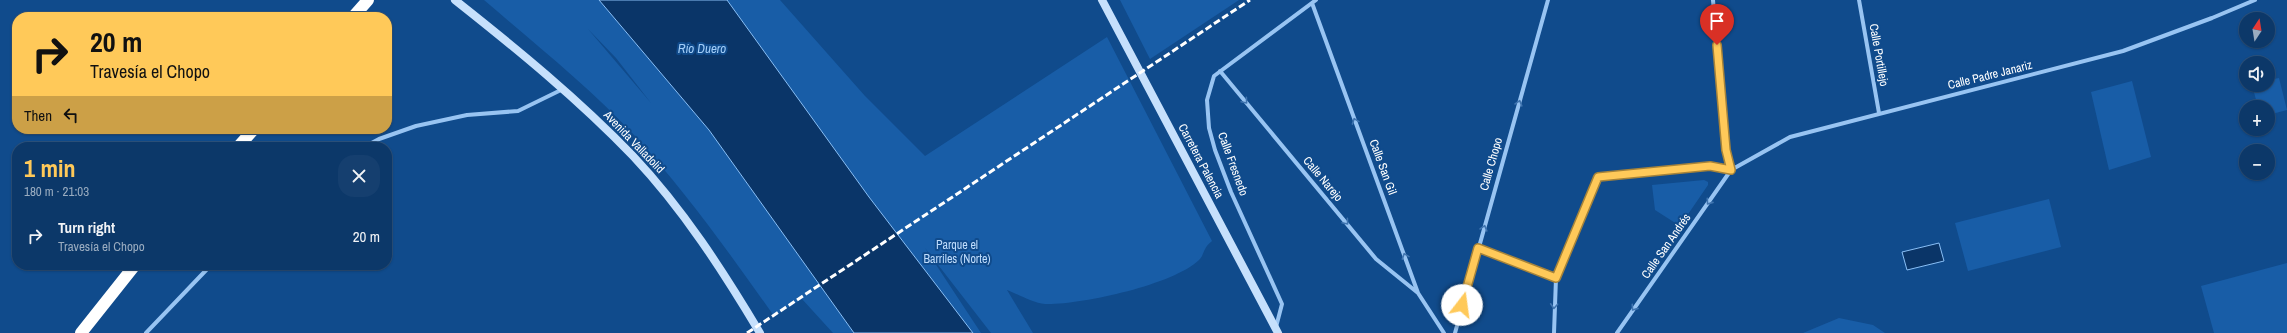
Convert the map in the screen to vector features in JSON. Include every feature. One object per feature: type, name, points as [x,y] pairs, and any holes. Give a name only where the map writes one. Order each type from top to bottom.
[{"type":"highway","points":[[357,12],[368,0]]},
{"type":"highway","points":[[242,142],[250,134]]},
{"type":"highway","points":[[81,333],[131,270]]},
{"type":"street","name":"Avenida Valladolid","points":[[455,0],[564,89],[633,156],[677,207],[740,298],[760,333]]},
{"type":"street","name":"Carretera Palencia","points":[[1102,0],[1277,331]]},
{"type":"street","name":"Calle Chopo","points":[[1455,333],[1548,0]]},
{"type":"street","points":[[1554,333],[1556,278],[1598,177],[1710,166],[1731,170],[1726,150],[1713,0]]},
{"type":"street","name":"Calle Portillejo","points":[[1859,0],[1879,113]]},
{"type":"street","name":"Calle Padre Janariz","points":[[1731,170],[1790,137],[2123,51],[2212,18],[2255,0]]},
{"type":"street","name":"Calle Fresnedo","points":[[1277,331],[1282,310],[1280,297],[1231,192],[1215,150],[1210,128],[1207,100],[1212,80],[1220,71],[1314,1]]},
{"type":"street","name":"Calle San Gil","points":[[1314,1],[1418,293],[1444,333]]},
{"type":"street","name":"Calle Narejo","points":[[1220,71],[1376,259],[1418,293]]},
{"type":"street","points":[[373,142],[416,126],[466,115],[518,111],[564,89]]},
{"type":"street","name":"Calle San Andrés","points":[[1617,333],[1731,170]]},
{"type":"street","points":[[1478,248],[1556,278]]},
{"type":"street","points":[[146,333],[206,270]]},
{"type":"green space","points":[[484,0],[599,0],[709,130],[854,333],[833,333],[802,299],[774,316],[690,201],[635,136],[599,100]],"holes":[[[588,29],[616,58],[651,103]]]},
{"type":"green space","name":"Parque el Barriles (Norte)","points":[[727,0],[780,0],[865,96],[925,156],[1107,37],[1212,241],[1207,246],[1199,260],[1186,269],[1169,278],[1125,292],[1080,301],[1045,304],[1007,290],[1033,333],[991,333],[925,248],[981,333],[973,333],[869,197]]},
{"type":"green space","points":[[1120,0],[1239,0],[1150,59]]},
{"type":"green space","points":[[2279,78],[2287,110],[2275,113],[2275,100],[2256,100],[2254,92],[2275,92],[2275,79]]},
{"type":"green space","points":[[2132,81],[2151,157],[2109,170],[2091,92]]},
{"type":"green space","points":[[1704,180],[1708,182],[1708,185],[1680,226],[1655,210],[1652,185]]},
{"type":"green space","points":[[2049,199],[2061,247],[1968,271],[1955,223]]},
{"type":"green space","points":[[2287,263],[2287,333],[2214,333],[2201,286]]},
{"type":"green space","points":[[1839,318],[1873,325],[1885,333],[1803,333]]},
{"type":"water","name":"Río Duero","points":[[599,0],[727,0],[869,197],[973,333],[854,333],[709,130]]},
{"type":"water","points":[[1939,243],[1944,261],[1907,270],[1902,252]]},
{"type":"railway","points":[[747,333],[1250,0]]},
{"type":"route","points":[[1462,305],[1478,248],[1556,278],[1598,177],[1710,166],[1731,170],[1726,150],[1717,45]]}]
